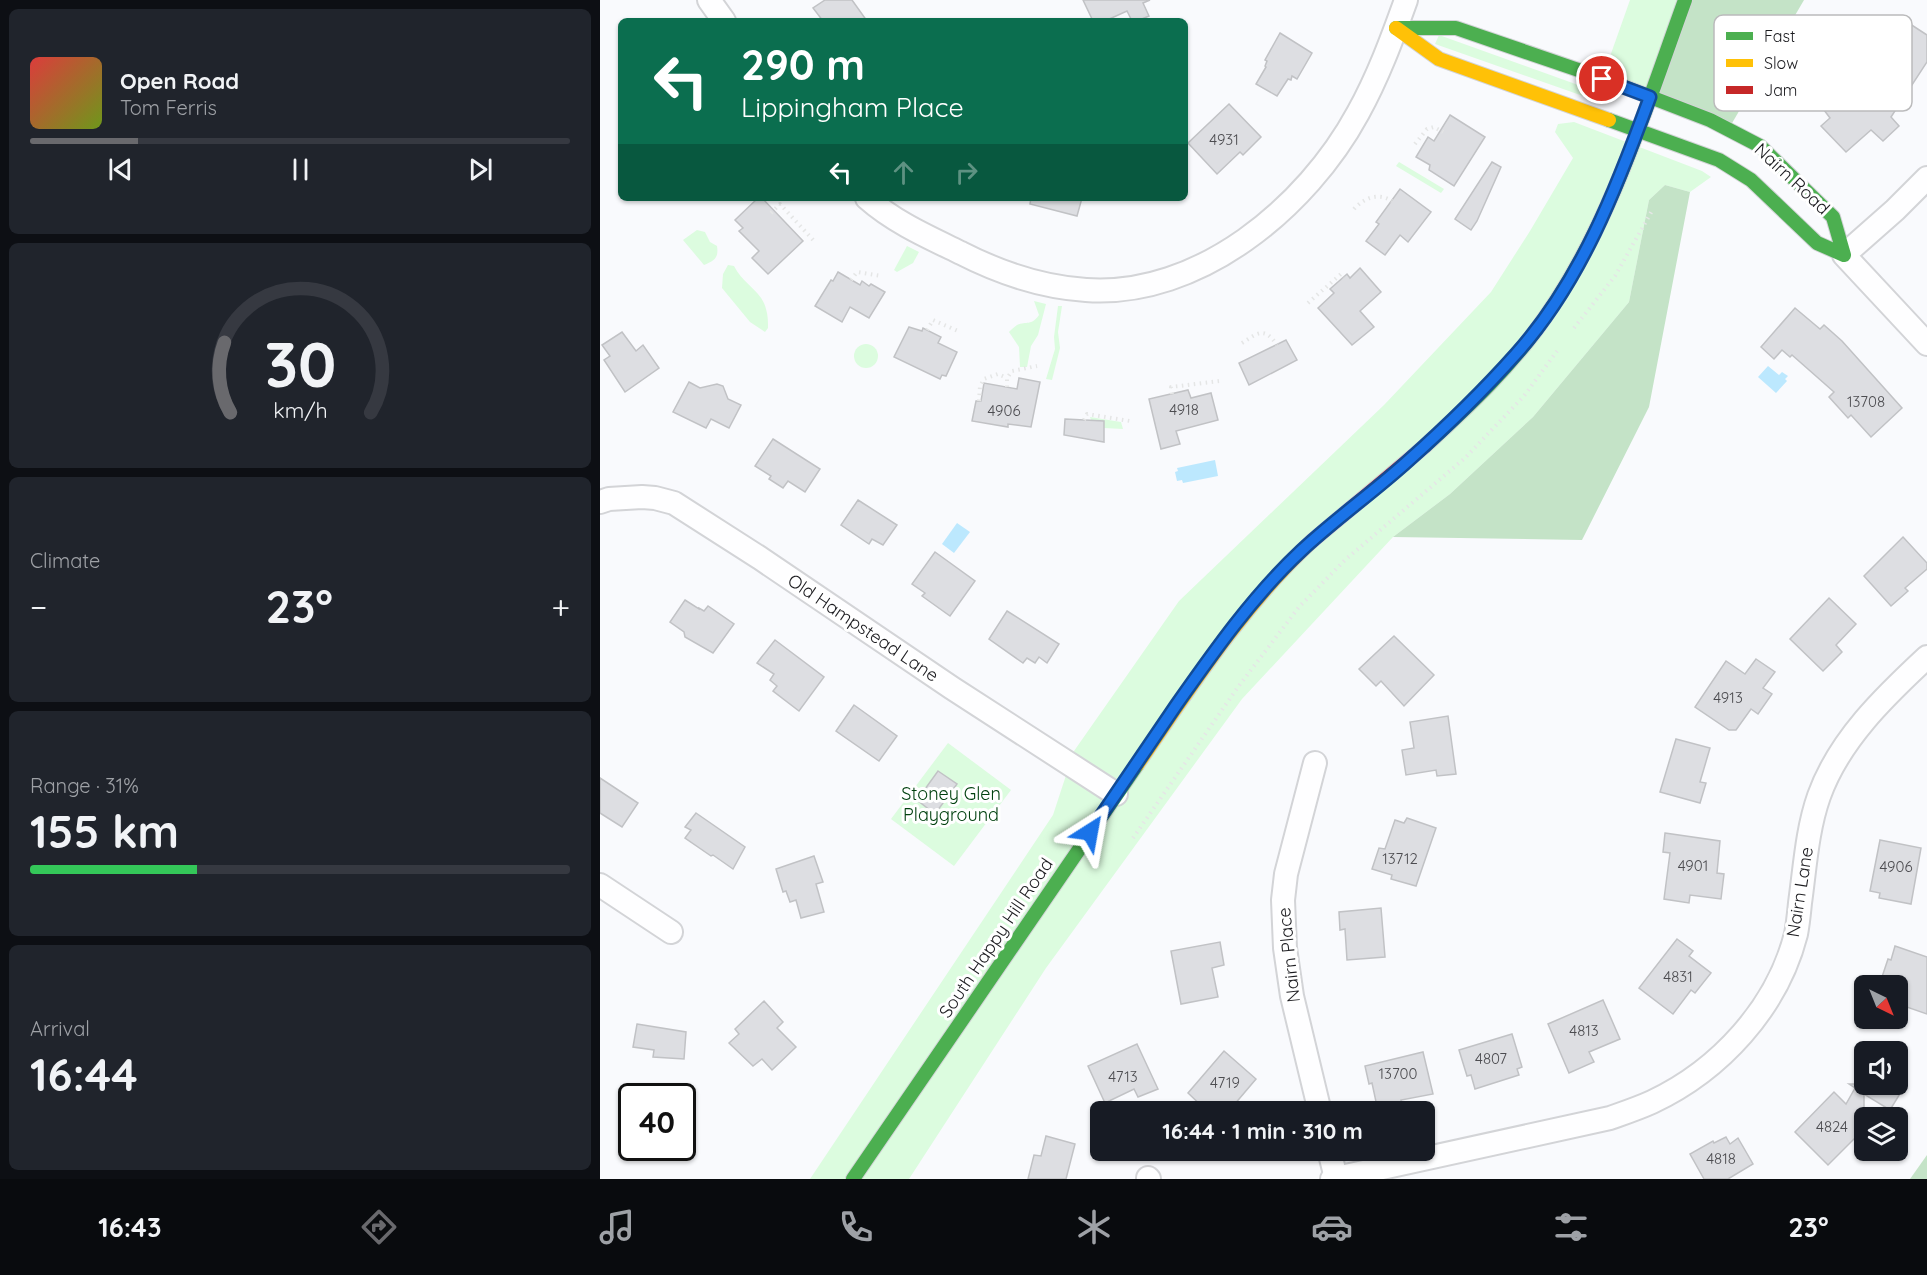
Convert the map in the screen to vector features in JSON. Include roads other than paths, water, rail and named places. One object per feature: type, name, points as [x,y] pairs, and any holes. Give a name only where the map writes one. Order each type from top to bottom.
[{"type":"street","points":[[709,0],[722,18]]},
{"type":"street","points":[[871,201],[903,224],[1014,277],[1052,286],[1088,290],[1123,289],[1158,282],[1197,267],[1234,247],[1269,222],[1300,194],[1330,156],[1357,115],[1379,71],[1406,0]]},
{"type":"street","name":"South Happy Hill Road","points":[[853,1179],[1214,652],[1251,604],[1301,551],[1409,460],[1517,353],[1548,313],[1581,258],[1610,199],[1685,0]]},
{"type":"street","name":"Nairn Road","points":[[1396,28],[1456,28],[1596,76],[1710,120],[1760,146],[1833,217],[1844,255]]},
{"type":"street","name":"Nairn Road","points":[[1396,28],[1439,59],[1719,160],[1750,180],[1817,243],[1844,255],[1927,344]]},
{"type":"street","points":[[1844,255],[1895,210],[1927,177]]},
{"type":"street","name":"Old Hampstead Lane","points":[[600,502],[609,499],[642,497],[674,503],[1116,794]]},
{"type":"street","name":"Nairn Lane","points":[[1334,1179],[1610,1118],[1652,1102],[1684,1084],[1714,1062],[1741,1036],[1763,1007],[1781,975],[1796,934],[1810,827],[1819,795],[1834,764],[1866,719],[1927,657]]},
{"type":"street","name":"Nairn Place","points":[[1315,763],[1286,874],[1283,900],[1285,948],[1292,996],[1317,1101]]},
{"type":"street","points":[[600,885],[671,932]]},
{"type":"street","points":[[1331,1161],[1334,1179]]},
{"type":"water","points":[[1768,366],[1779,375],[1782,372],[1788,376],[1785,379],[1787,381],[1776,393],[1758,377]]},
{"type":"water","points":[[1215,460],[1218,476],[1183,483],[1182,480],[1177,481],[1175,472],[1178,471],[1177,468]]},
{"type":"water","points":[[957,523],[970,532],[954,553],[942,544]]},
{"type":"park label","name":"Stoney Glen Playground","points":[[951,804]]}]
